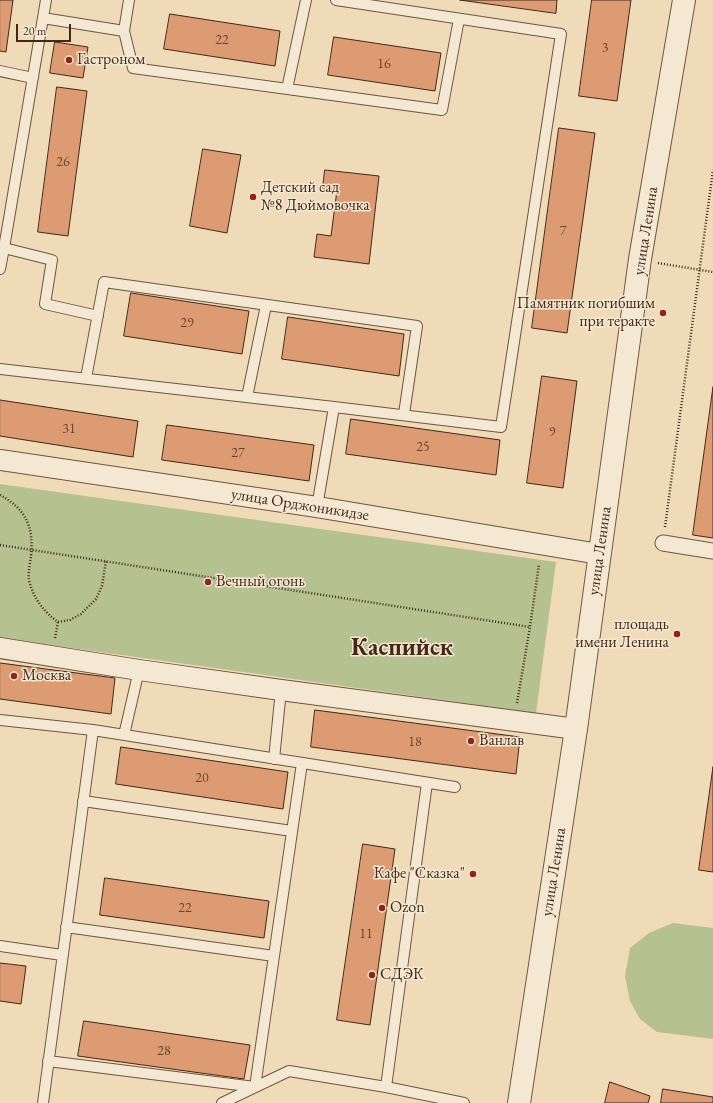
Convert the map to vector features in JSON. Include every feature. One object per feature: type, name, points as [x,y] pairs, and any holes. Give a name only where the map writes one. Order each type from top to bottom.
[{"type":"street","name":"улица Ленина","points":[[519,1103],[576,729],[640,259],[684,0]]},
{"type":"street","name":"улица Орджоникидзе","points":[[0,460],[316,507],[599,554]]},
{"type":"street","points":[[662,543],[713,550]]},
{"type":"street","points":[[0,648],[138,670],[576,729]]},
{"type":"lane","points":[[0,269],[46,0]]},
{"type":"lane","points":[[129,0],[124,31],[133,68],[442,110],[459,19]]},
{"type":"lane","points":[[287,89],[306,0]]},
{"type":"lane","points":[[0,369],[404,414],[501,427],[562,34],[336,0]]},
{"type":"lane","points":[[43,18],[124,31]]},
{"type":"lane","points":[[0,71],[33,78]]},
{"type":"lane","points":[[4,248],[52,260],[45,304],[98,316]]},
{"type":"lane","points":[[86,378],[104,282],[417,326],[404,414]]},
{"type":"lane","points":[[247,397],[266,305]]},
{"type":"lane","points":[[316,507],[334,407]]},
{"type":"lane","points":[[124,735],[138,670]]},
{"type":"lane","points":[[274,759],[281,690]]},
{"type":"lane","points":[[0,720],[92,730],[455,787]]},
{"type":"lane","points":[[43,1103],[92,730]]},
{"type":"lane","points":[[255,1088],[302,763]]},
{"type":"lane","points":[[386,1087],[426,783]]},
{"type":"lane","points":[[83,801],[292,831]]},
{"type":"lane","points":[[66,928],[274,956]]},
{"type":"lane","points":[[0,946],[62,955]]},
{"type":"lane","points":[[48,1061],[255,1088]]},
{"type":"lane","points":[[222,1103],[289,1071],[386,1087],[464,1103]]},
{"type":"path","points":[[662,543],[713,170]]},
{"type":"path","points":[[640,259],[713,272]]},
{"type":"path","points":[[0,495],[12,501],[24,514],[32,533],[29,578],[32,590],[39,604],[47,614],[58,622],[70,620],[81,614],[96,599],[102,586],[106,561]]},
{"type":"path","points":[[0,545],[530,627]]},
{"type":"path","points":[[514,721],[542,545]]},
{"type":"green space","points":[[0,484],[556,562],[536,713],[0,638]]},
{"type":"green space","points":[[673,923],[713,928],[713,1039],[657,1032],[640,1019],[630,1001],[625,976],[630,948],[649,933]]},
{"type":"building","points":[[0,0],[13,0],[6,52],[0,51]]},
{"type":"building","points":[[460,0],[557,0],[556,13]]},
{"type":"building","points":[[592,0],[631,0],[617,101],[579,96]]},
{"type":"building","points":[[170,14],[280,31],[275,66],[164,49]]},
{"type":"building","points":[[334,37],[441,53],[435,91],[328,75]]},
{"type":"building","name":"Гастроном","points":[[55,42],[88,47],[83,78],[50,73]]},
{"type":"building","points":[[57,87],[87,91],[68,236],[38,232]]},
{"type":"building","points":[[559,128],[595,133],[567,333],[532,328]]},
{"type":"building","points":[[203,149],[241,155],[227,233],[190,226]]},
{"type":"building","points":[[325,170],[379,176],[369,264],[314,257],[317,234],[331,236],[337,190],[323,188]]},
{"type":"building","points":[[131,293],[249,311],[242,354],[124,336]]},
{"type":"building","points":[[288,317],[404,334],[399,376],[282,359]]},
{"type":"building","points":[[542,376],[577,381],[563,488],[527,483]]},
{"type":"building","points":[[713,387],[713,538],[693,535]]},
{"type":"building","points":[[0,400],[138,421],[133,457],[0,436]]},
{"type":"building","points":[[351,419],[500,440],[496,475],[346,454]]},
{"type":"building","points":[[167,425],[314,445],[309,481],[162,460]]},
{"type":"building","points":[[0,663],[115,678],[111,714],[0,699]]},
{"type":"building","points":[[315,710],[520,737],[516,774],[311,747]]},
{"type":"building","points":[[121,747],[288,772],[283,809],[116,784]]},
{"type":"building","points":[[713,767],[713,872],[699,870]]},
{"type":"building","points":[[363,844],[395,849],[370,1025],[337,1020]]},
{"type":"building","points":[[105,878],[269,901],[264,938],[100,915]]},
{"type":"building","points":[[0,963],[26,966],[21,1004],[0,1001]]},
{"type":"building","points":[[84,1021],[250,1045],[244,1079],[78,1056]]},
{"type":"building","points":[[610,1082],[650,1096],[648,1103],[605,1103]]},
{"type":"building","points":[[663,1089],[713,1097],[713,1103],[661,1103]]},
{"type":"place","name":"Гастроном","points":[[69,60]]},
{"type":"place","name":"Детский сад №8 Дюймовочка","points":[[253,197]]},
{"type":"place","name":"Памятник погибшим при теракте","points":[[663,313]]},
{"type":"place","name":"Вечный огонь","points":[[208,582]]},
{"type":"place","name":"площадь имени Ленина","points":[[677,634]]},
{"type":"place","name":"Москва","points":[[14,676]]},
{"type":"place","name":"Ванлав","points":[[471,741]]},
{"type":"place","name":"Кафе \"Сказка\"","points":[[473,874]]},
{"type":"place","name":"Ozon","points":[[382,908]]},
{"type":"place","name":"СДЭК","points":[[372,975]]},
{"type":"district","name":"Каспийск","points":[[402,648]]}]
